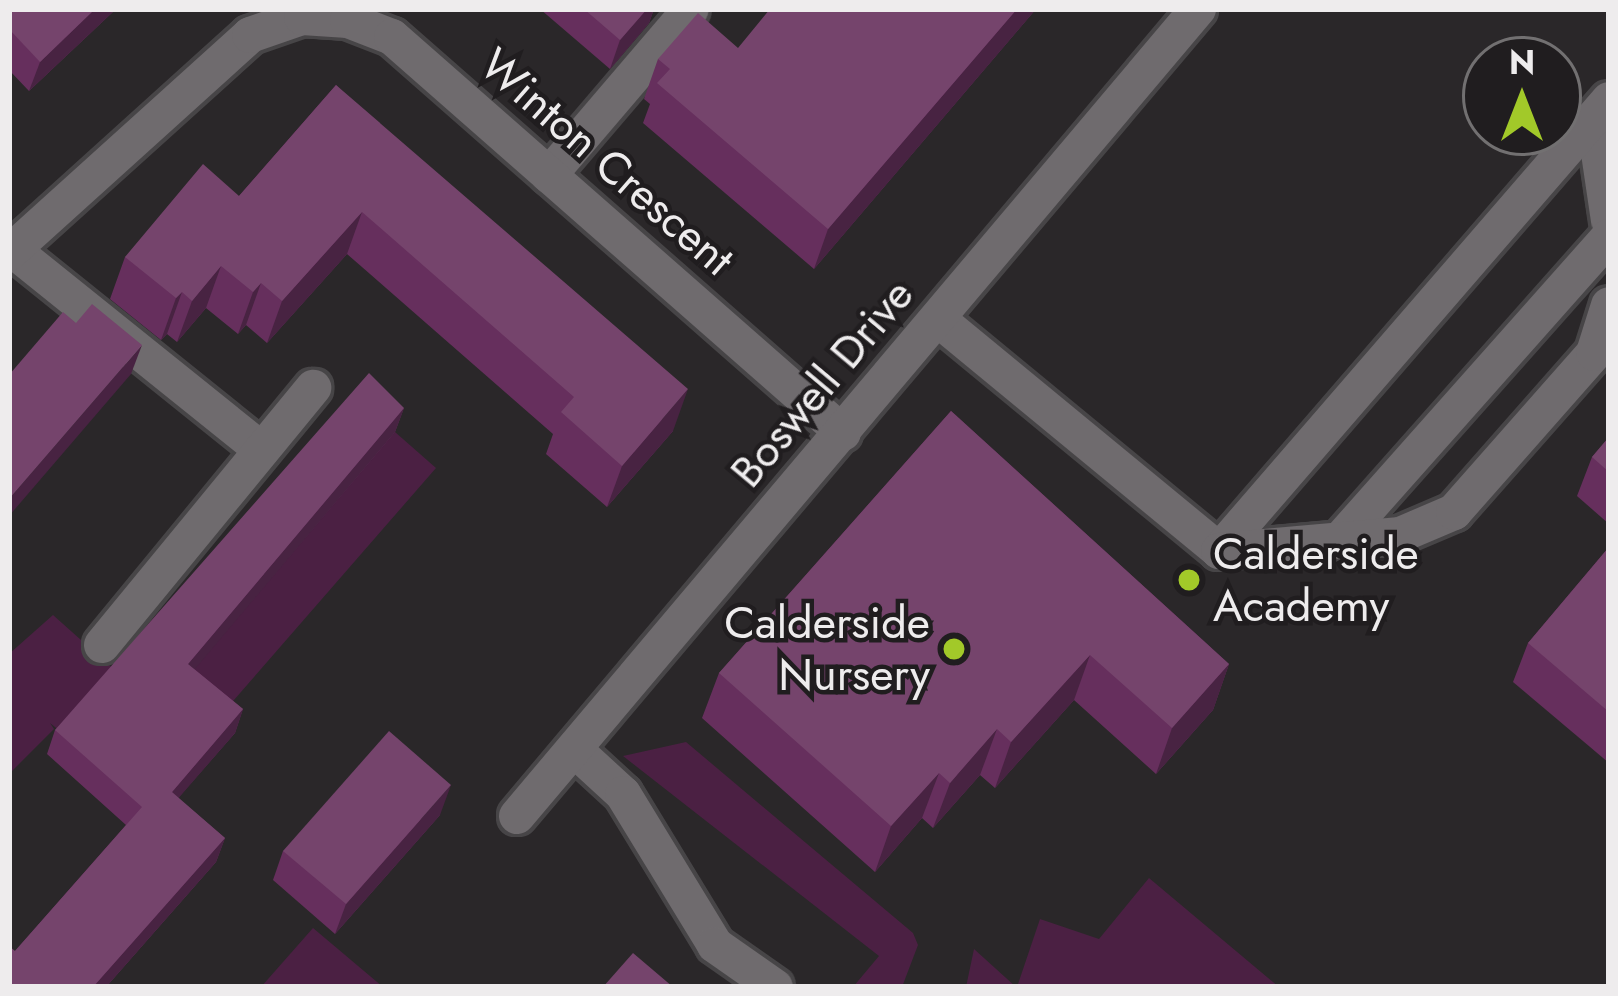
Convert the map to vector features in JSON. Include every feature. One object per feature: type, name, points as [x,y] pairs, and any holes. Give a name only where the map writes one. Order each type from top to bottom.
[{"type":"street","points":[[550,176],[691,9]]},
{"type":"street","name":"Boswell Drive","points":[[518,816],[1198,9]]},
{"type":"street","name":"Winton Crescent","points":[[11,251],[250,34],[302,17],[348,20],[392,37],[843,433]]},
{"type":"street","points":[[1219,551],[1601,110]]},
{"type":"street","points":[[1601,110],[1609,220]]},
{"type":"street","points":[[1339,541],[1609,237]]},
{"type":"street","points":[[11,251],[262,451]]},
{"type":"street","points":[[938,320],[1219,551],[1400,535],[1454,512],[1594,353],[1609,305]]},
{"type":"street","points":[[102,645],[313,388]]},
{"type":"street","points":[[575,750],[623,794],[715,945],[775,987]]},
{"type":"shaded area","points":[[395,432],[436,468],[146,801],[50,723],[54,729],[9,774],[9,654],[53,615],[118,673]]},
{"type":"shaded area","points":[[686,742],[913,933],[918,945],[902,987],[853,987],[879,956],[623,756]]},
{"type":"shaded area","points":[[1149,878],[1279,987],[1017,987],[1040,919],[1099,939]]},
{"type":"shaded area","points":[[313,928],[383,987],[261,987]]},
{"type":"shaded area","points":[[974,949],[1016,987],[966,987]]},
{"type":"building","points":[[9,9],[95,9],[40,62],[9,29]]},
{"type":"building","points":[[584,9],[647,9],[620,40]]},
{"type":"building","points":[[770,9],[1017,9],[828,229],[657,83],[670,69],[658,59],[698,13],[738,48]]},
{"type":"building","points":[[336,85],[688,389],[622,466],[561,412],[574,397],[362,212],[282,301],[261,283],[253,292],[221,266],[192,301],[182,292],[176,298],[125,257],[203,164],[239,196]]},
{"type":"building","points":[[92,304],[142,345],[9,499],[9,375],[63,312],[76,323]]},
{"type":"building","points":[[369,373],[404,408],[188,664],[243,709],[172,792],[225,838],[93,987],[9,987],[9,946],[15,951],[142,807],[55,730]]},
{"type":"building","name":"Calderside Nursery","points":[[951,411],[1229,664],[1172,728],[1090,655],[1011,742],[997,729],[950,783],[939,773],[891,826],[719,673]]},
{"type":"building","points":[[1609,437],[1609,472],[1592,457]]},
{"type":"building","points":[[1609,547],[1609,712],[1528,643]]},
{"type":"building","points":[[389,731],[451,785],[346,904],[283,851]]},
{"type":"building","points":[[633,953],[673,987],[603,987]]},
{"type":"place","name":"Calderside Academy","points":[[1189,580]]},
{"type":"place","name":"Calderside Nursery","points":[[954,649]]}]
